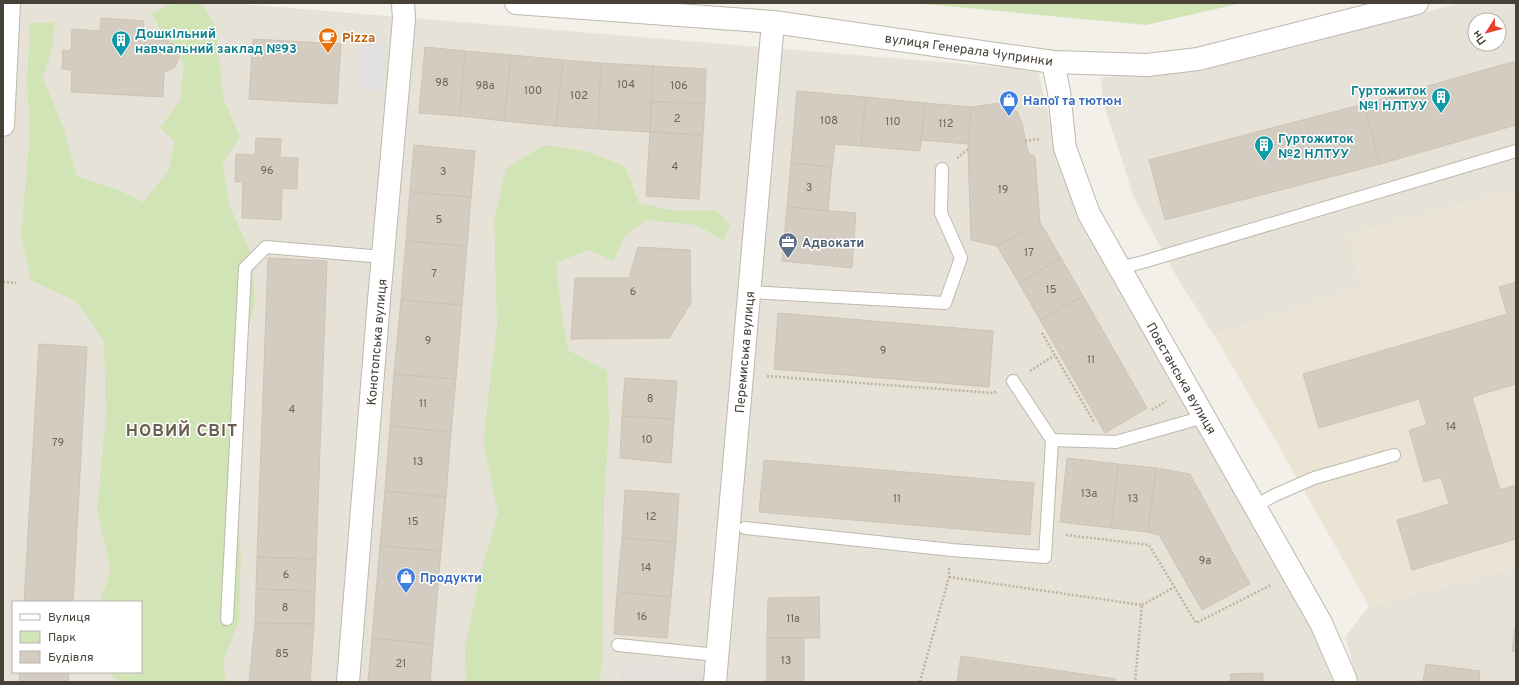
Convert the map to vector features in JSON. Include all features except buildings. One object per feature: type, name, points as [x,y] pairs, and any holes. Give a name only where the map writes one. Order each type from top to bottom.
[{"type":"street","points":[[3,126],[9,3]]},
{"type":"street","name":"Конотопська вулиця","points":[[348,682],[404,18],[403,3]]},
{"type":"street","name":"вулиця Генерала Чупринки","points":[[516,3],[773,22],[1053,62],[1147,65],[1198,59],[1417,3]]},
{"type":"street","name":"Перемиська вулиця","points":[[714,682],[773,22]]},
{"type":"street","name":"Повстанська вулиця","points":[[1053,62],[1059,92],[1064,148],[1089,214],[1321,623],[1346,678],[1346,682]]},
{"type":"lane","points":[[1119,268],[1516,151]]},
{"type":"lane","points":[[749,292],[946,303],[961,258],[941,213],[942,169]]},
{"type":"lane","points":[[228,619],[245,268],[266,247],[383,257]]},
{"type":"lane","points":[[745,528],[952,550],[1045,557],[1052,440],[1013,381]]},
{"type":"lane","points":[[1052,440],[1116,442],[1204,417]]},
{"type":"lane","points":[[1255,506],[1314,478],[1394,455]]},
{"type":"lane","points":[[618,645],[717,655]]},
{"type":"path","points":[[1025,141],[1046,138]]},
{"type":"path","points":[[3,282],[16,283]]},
{"type":"path","points":[[1042,333],[1097,427]]},
{"type":"path","points":[[764,375],[993,393],[1055,355]]},
{"type":"path","points":[[1145,413],[1172,398]]},
{"type":"path","points":[[1046,533],[1149,545],[1196,623],[1275,583]]},
{"type":"path","points":[[920,682],[948,577],[1142,605],[1175,587]]},
{"type":"path","points":[[1134,682],[1142,605]]},
{"type":"shaded area","points":[[3,3],[229,3],[1038,70],[1055,145],[1318,639],[1333,682],[3,682]]},
{"type":"shaded area","points":[[1463,3],[1516,3],[1516,190],[1350,235],[1361,288],[1214,335],[1179,281],[1134,198],[1103,102],[1101,78],[1198,67]]},
{"type":"shaded area","points":[[362,33],[386,34],[382,92],[358,91]]},
{"type":"shaded area","points":[[1516,190],[1516,567],[1369,606],[1214,335],[1361,288],[1350,235]]},
{"type":"shaded area","points":[[1516,567],[1516,682],[1358,682],[1345,637],[1369,606]]},
{"type":"shaded area","points":[[623,660],[704,672],[703,682],[620,682]]},
{"type":"green space","points":[[174,3],[202,4],[217,30],[223,98],[240,137],[223,162],[229,205],[251,253],[255,303],[238,372],[235,509],[241,552],[239,620],[223,663],[226,682],[123,682],[114,678],[111,673],[142,673],[142,601],[100,601],[111,570],[97,510],[106,416],[104,341],[77,302],[31,280],[21,236],[30,133],[27,82],[30,23],[55,22],[52,49],[43,78],[64,129],[77,176],[119,190],[143,202],[168,172],[175,142],[160,128],[180,100],[184,64],[160,30],[152,13]]},
{"type":"green space","points":[[914,3],[1242,3],[1146,25]]},
{"type":"green space","points":[[545,145],[585,151],[625,166],[639,203],[675,211],[716,210],[730,225],[724,241],[696,225],[646,220],[624,237],[614,261],[588,250],[556,263],[561,310],[568,350],[607,371],[609,421],[604,503],[602,666],[599,682],[466,682],[465,647],[480,576],[498,512],[483,441],[497,326],[494,220],[506,168]]},
{"type":"place","name":"Pizza","points":[[328,54]]},
{"type":"place","name":"Дошкільний навчальний заклад №93","points":[[121,57]]},
{"type":"place","name":"Гуртожиток №1 НЛТУУ","points":[[1441,114]]},
{"type":"place","name":"Напої та тютюн","points":[[1009,117]]},
{"type":"place","name":"Гуртожиток №2 НЛТУУ","points":[[1264,162]]},
{"type":"place","name":"Адвокати","points":[[788,259]]},
{"type":"place","name":"Продукти","points":[[406,594]]},
{"type":"district","name":"НОВИЙ СВІТ","points":[[182,430]]}]
